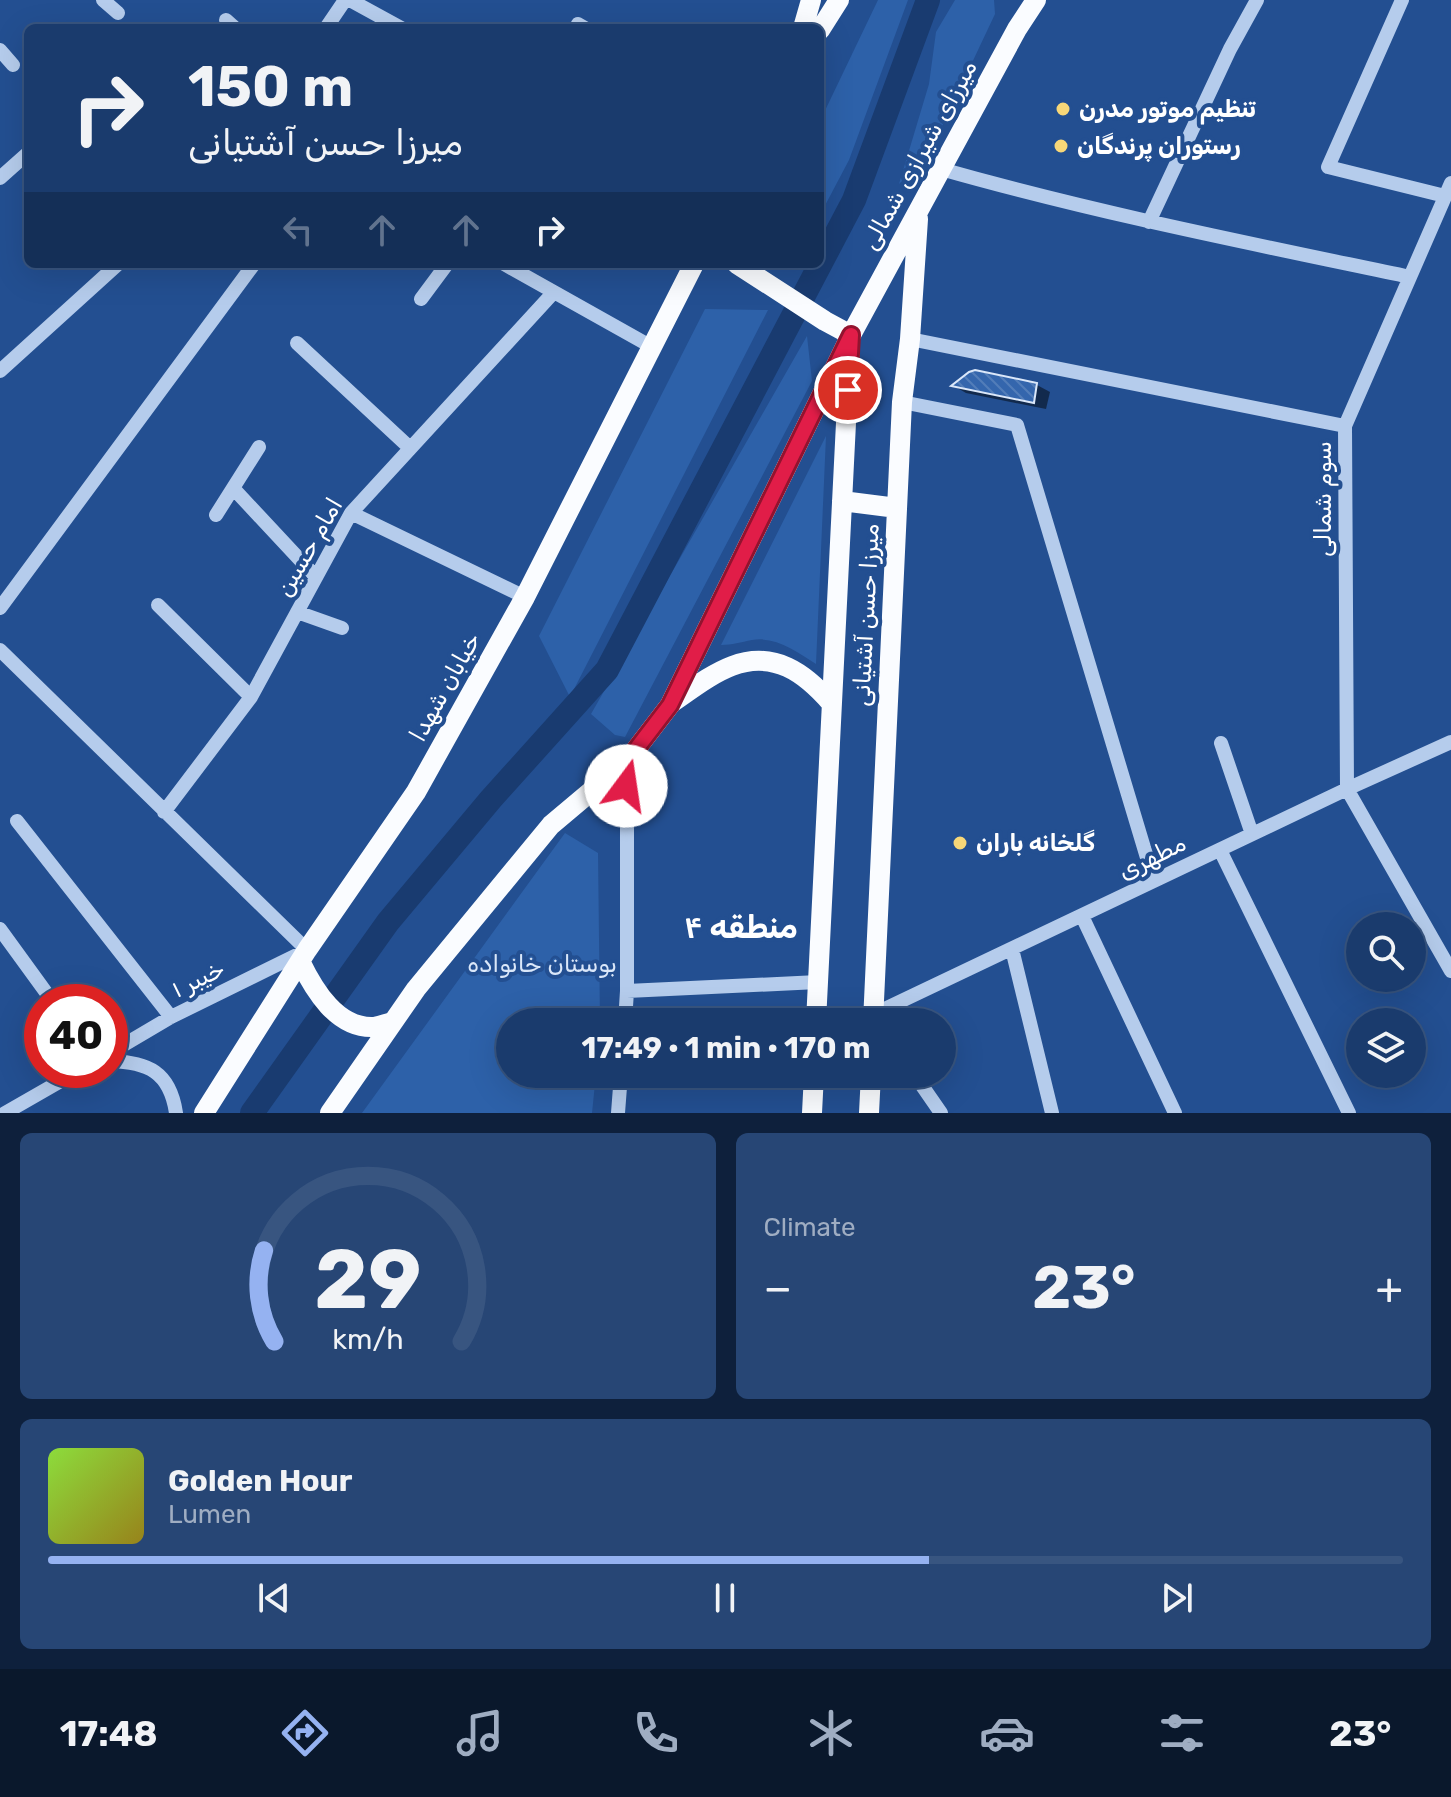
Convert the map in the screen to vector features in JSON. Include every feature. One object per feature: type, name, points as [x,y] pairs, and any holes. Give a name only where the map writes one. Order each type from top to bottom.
[{"type":"main road","points":[[804,24],[811,0]]},
{"type":"main road","name":"میرزای شیرازی شمالی","points":[[851,335],[1017,29],[1036,0]]},
{"type":"main road","points":[[824,24],[838,3]]},
{"type":"main road","name":"میرزا حسن آشتیانی","points":[[875,1008],[902,402],[910,339],[918,211]]},
{"type":"main road","name":"خیابان شهدا","points":[[204,1113],[304,956],[416,792],[525,597],[692,268]]},
{"type":"main road","points":[[330,1113],[416,989],[551,825],[627,761],[670,705],[851,335],[745,269]]},
{"type":"main road","name":"میرزا حسن آشتیانی","points":[[817,1008],[851,335]]},
{"type":"main road","points":[[842,501],[897,508]]},
{"type":"main road","points":[[670,705],[709,677],[733,665],[753,661],[775,663],[796,670],[814,683],[831,703]]},
{"type":"main road","points":[[304,956],[310,982],[321,998],[341,1016],[357,1024],[374,1027],[393,1022]]},
{"type":"main road","points":[[812,1113],[813,1088]]},
{"type":"main road","points":[[869,1113],[870,1088]]},
{"type":"street","points":[[103,0],[118,13]]},
{"type":"street","points":[[329,24],[348,0],[393,24]]},
{"type":"street","points":[[1149,222],[1230,49],[1257,0]]},
{"type":"street","points":[[1402,0],[1328,167],[1448,189]]},
{"type":"street","points":[[0,50],[13,65]]},
{"type":"street","points":[[0,178],[24,157]]},
{"type":"street","points":[[941,169],[1149,222],[1410,277]]},
{"type":"street","name":"سوم شمالی","points":[[1347,789],[1345,426],[1448,189]]},
{"type":"street","points":[[0,371],[114,268]]},
{"type":"street","points":[[0,608],[251,268]]},
{"type":"street","points":[[421,299],[444,268]]},
{"type":"street","points":[[511,268],[652,347]]},
{"type":"street","name":"امام حسین","points":[[164,812],[251,697],[351,513],[554,292]]},
{"type":"street","points":[[910,339],[1345,426]]},
{"type":"street","points":[[297,343],[410,448]]},
{"type":"street","points":[[902,402],[1017,425],[1154,881]]},
{"type":"street","points":[[216,515],[259,447]]},
{"type":"street","points":[[233,488],[316,577]]},
{"type":"street","points":[[351,513],[525,597]]},
{"type":"street","points":[[158,605],[251,697]]},
{"type":"street","points":[[297,612],[342,628]]},
{"type":"street","points":[[0,650],[304,956]]},
{"type":"street","name":"مطهری","points":[[897,1008],[1012,949],[1451,742]]},
{"type":"street","points":[[1221,743],[1252,834]]},
{"type":"street","points":[[626,1008],[627,761]]},
{"type":"street","points":[[1347,789],[1451,971]]},
{"type":"street","points":[[17,821],[171,1017]]},
{"type":"street","points":[[1220,850],[1349,1113]]},
{"type":"street","points":[[1082,916],[1175,1113]]},
{"type":"street","points":[[0,929],[40,984]]},
{"type":"street","points":[[1012,949],[1052,1113]]},
{"type":"street","name":"خیبر ۱","points":[[128,1042],[171,1017],[304,956]]},
{"type":"street","points":[[627,991],[818,982]]},
{"type":"street","points":[[128,1061],[148,1067],[163,1077],[172,1094],[176,1113]]},
{"type":"street","points":[[5,1113],[49,1088]]},
{"type":"street","points":[[618,1113],[620,1088]]},
{"type":"street","points":[[924,1088],[941,1113]]},
{"type":"green space","points":[[878,0],[908,0],[849,160],[824,207],[824,113]]},
{"type":"green space","points":[[955,0],[994,0],[995,14],[928,156],[899,184],[929,84],[936,32]]},
{"type":"green space","points":[[705,309],[768,310],[570,697],[539,636]]},
{"type":"green space","points":[[807,336],[812,381],[625,737],[615,735],[591,714]]},
{"type":"green space","points":[[826,436],[816,664],[769,640],[721,645]]},
{"type":"green space","name":"بوستان خانواده","points":[[565,833],[598,853],[600,1008],[496,1008],[496,1088],[595,1088],[592,1113],[362,1113]]},
{"type":"building","points":[[975,370],[1037,383],[1034,403],[951,386]]},
{"type":"waterway","points":[[824,257],[854,200],[928,0]]},
{"type":"waterway","points":[[252,1113],[388,922],[491,799],[607,670],[818,268]]},
{"type":"place","name":"تنظیم موتور مدرن","points":[[1063,109]]},
{"type":"place","name":"رستوران پرندگان","points":[[1061,146]]},
{"type":"place","name":"گلخانه باران","points":[[960,843]]},
{"type":"district","name":"منطقه ۴","points":[[741,927]]},
{"type":"route","points":[[626,786],[627,761],[670,705],[851,335],[848,390]]}]
